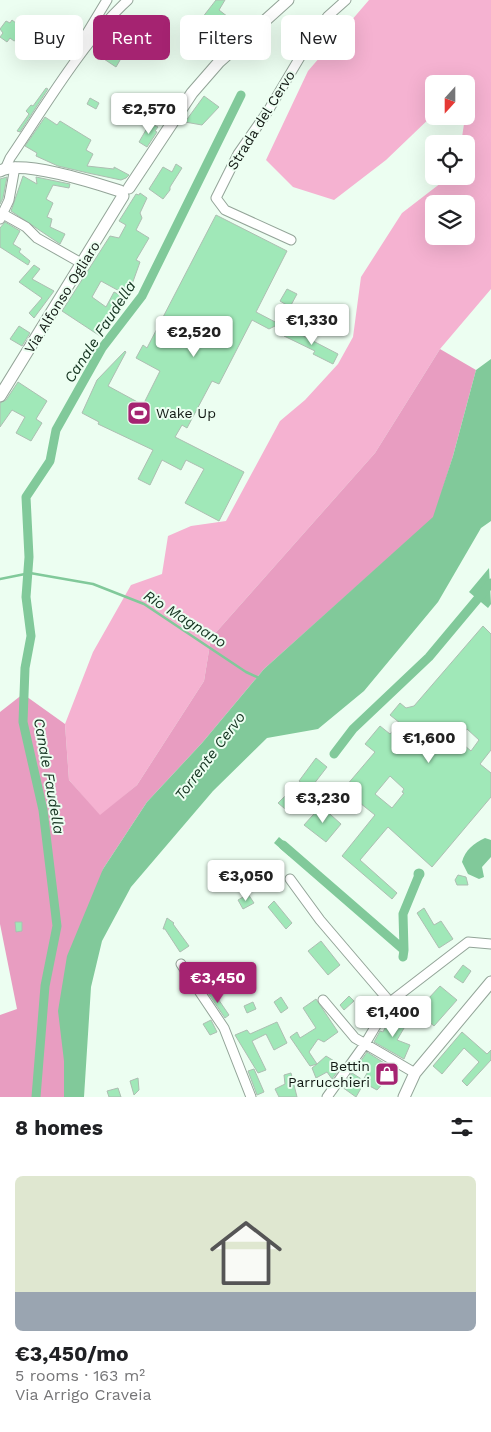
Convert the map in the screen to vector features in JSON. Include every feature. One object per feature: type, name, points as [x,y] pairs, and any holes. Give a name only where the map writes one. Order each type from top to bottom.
[{"type":"main road","name":"Via Alfonso Ogliaro","points":[[0,396],[83,264],[124,192],[192,93],[219,62],[288,0]]},
{"type":"main road","points":[[7,169],[35,169],[124,192]]},
{"type":"main road","points":[[402,1097],[415,1073],[489,988]]},
{"type":"street","points":[[74,66],[78,48],[107,0]]},
{"type":"street","points":[[83,264],[37,238],[26,227],[1,217],[9,200],[7,169],[10,158],[74,66],[113,14],[128,0]]},
{"type":"street","name":"Strada del Cervo","points":[[291,240],[225,210],[216,198],[238,154],[268,111],[312,38],[328,16],[346,0]]},
{"type":"street","points":[[290,879],[320,920],[390,1002]]},
{"type":"street","points":[[328,1097],[365,1044],[390,1002],[468,942],[491,944]]},
{"type":"street","points":[[181,964],[224,1028],[251,1097]]},
{"type":"street","points":[[323,1000],[341,1025],[355,1038],[415,1073]]},
{"type":"shaded area","points":[[369,0],[491,0],[491,289],[440,349],[375,453],[211,638],[204,681],[137,785],[100,816],[69,780],[65,724],[93,652],[131,585],[162,574],[168,536],[191,526],[226,521],[280,421],[305,400],[338,364],[353,337],[361,277],[402,213],[425,195],[425,245],[475,245],[475,195],[425,195],[438,185],[475,185],[475,135],[462,135],[464,125],[475,125],[475,75],[425,75],[425,123],[386,160],[334,200],[293,187],[266,160],[308,71],[317,60],[355,60],[355,16]]},
{"type":"shaded area","points":[[440,349],[476,370],[453,456],[434,517],[264,669],[202,743],[147,802],[103,869],[64,1061],[64,1097],[0,1097],[0,1015],[17,1009],[0,924],[0,712],[23,694],[65,724],[69,780],[100,815],[137,785],[204,681],[211,638],[375,453]]},
{"type":"water","name":"Torrente Cervo","points":[[491,359],[491,521],[481,528],[438,602],[364,691],[318,729],[267,738],[213,791],[131,887],[102,941],[91,987],[84,1097],[64,1097],[64,1061],[58,1011],[67,956],[103,869],[147,802],[202,743],[264,669],[433,517],[453,456],[476,370]]},
{"type":"water","points":[[489,568],[491,604],[488,608],[469,592]]},
{"type":"water","points":[[279,837],[294,850],[289,856],[274,843]]},
{"type":"water","points":[[485,838],[491,840],[491,857],[482,867],[484,877],[479,879],[468,874],[462,862],[470,847]]},
{"type":"water","points":[[419,868],[425,874],[419,880],[413,874]]},
{"type":"building","points":[[216,0],[225,0],[219,10],[226,15],[204,15]]},
{"type":"building","points":[[12,20],[15,22],[15,40],[10,38],[7,42],[0,37],[3,33],[0,29],[6,21],[10,23]]},
{"type":"building","points":[[106,60],[120,60],[116,67]]},
{"type":"building","points":[[46,88],[48,89],[20,132],[17,131],[29,114],[26,111],[31,105],[33,106]]},
{"type":"building","points":[[204,96],[219,107],[202,125],[185,122]]},
{"type":"building","points":[[90,98],[99,103],[96,109],[87,104]]},
{"type":"building","points":[[168,98],[176,104],[169,114],[156,111],[164,99]]},
{"type":"building","points":[[45,117],[57,125],[60,121],[91,140],[86,150],[93,154],[87,166],[114,169],[114,167],[129,175],[121,180],[58,166],[36,156],[37,153],[25,146]]},
{"type":"building","points":[[150,123],[158,127],[155,131],[157,132],[147,147],[139,142]]},
{"type":"building","points":[[176,164],[182,168],[163,199],[149,189],[163,167],[172,172]]},
{"type":"building","points":[[23,176],[37,184],[36,177],[70,184],[69,188],[53,185],[46,199],[53,203],[47,217],[52,219],[50,227],[65,234],[60,244],[11,211]]},
{"type":"building","points":[[7,177],[3,198],[0,204],[0,179]]},
{"type":"building","points":[[140,193],[147,198],[140,213],[142,218],[136,230],[149,238],[136,260],[140,262],[130,290],[123,287],[121,292],[101,281],[92,297],[106,307],[114,292],[120,295],[100,336],[62,311],[110,236],[119,238],[126,225],[119,221],[136,194],[139,195]]},
{"type":"building","points":[[216,215],[287,251],[256,312],[279,324],[269,329],[252,320],[219,384],[212,381],[187,428],[182,425],[175,437],[244,472],[219,521],[185,503],[204,469],[186,460],[181,470],[162,460],[150,485],[138,479],[153,450],[98,424],[99,422],[82,413],[97,380],[125,351],[108,386],[143,405],[160,371],[136,358],[143,345],[147,348]]},
{"type":"building","points":[[5,222],[20,231],[13,244],[21,249],[19,252],[30,261],[28,265],[0,247],[0,228]]},
{"type":"building","points":[[34,265],[40,269],[32,279],[54,291],[34,318],[29,313],[42,298],[19,282]]},
{"type":"building","points":[[287,289],[297,294],[290,307],[280,301]]},
{"type":"building","points":[[19,326],[30,333],[22,346],[10,339]]},
{"type":"building","points":[[288,328],[338,354],[333,364],[313,354],[315,351],[284,336]]},
{"type":"building","points":[[18,382],[47,401],[36,419],[42,423],[31,441],[16,433],[25,417],[12,410],[0,427],[0,403],[6,400]]},
{"type":"building","points":[[483,626],[491,634],[491,750],[480,764],[491,773],[491,797],[432,867],[388,827],[360,860],[397,893],[392,899],[342,856],[375,815],[360,803],[351,813],[335,799],[375,752],[365,744],[380,726],[390,734],[400,723],[390,715],[400,703],[406,708],[414,706]],"holes":[[[467,729],[479,740],[471,751],[458,740]],[[390,776],[404,789],[402,792],[404,793],[392,808],[375,794]]]},
{"type":"building","points":[[316,758],[327,767],[310,789],[299,781]]},
{"type":"building","points":[[285,796],[297,806],[291,814],[278,803]]},
{"type":"building","points":[[321,806],[341,824],[326,842],[304,825]]},
{"type":"building","points":[[458,875],[466,877],[468,885],[457,885],[455,880]]},
{"type":"building","points":[[279,876],[283,883],[271,890],[267,883]]},
{"type":"building","points":[[248,894],[254,903],[243,909],[238,900]]},
{"type":"building","points":[[274,901],[292,923],[286,929],[268,907]]},
{"type":"building","points":[[424,908],[434,925],[441,921],[453,939],[439,948],[417,913]]},
{"type":"building","points":[[167,918],[174,923],[189,946],[180,952],[165,929],[163,929]]},
{"type":"building","points":[[15,922],[22,922],[22,931],[16,932]]},
{"type":"building","points":[[321,941],[340,965],[328,975],[308,951]]},
{"type":"building","points":[[463,965],[471,971],[463,983],[454,977]]},
{"type":"building","points":[[440,986],[457,1000],[434,1026],[417,1011]]},
{"type":"building","points":[[212,990],[229,1015],[225,1018],[208,993]]},
{"type":"building","points":[[349,996],[354,1001],[344,1010],[340,1005]]},
{"type":"building","points":[[281,997],[288,1008],[281,1013],[274,1002]]},
{"type":"building","points":[[316,999],[338,1032],[324,1042],[318,1039],[309,1052],[317,1064],[310,1066],[290,1037],[297,1032],[300,1038],[316,1028],[303,1008]]},
{"type":"building","points":[[253,1002],[256,1009],[247,1013],[244,1006]]},
{"type":"building","points":[[391,1016],[407,1023],[397,1040],[410,1045],[404,1059],[374,1042],[380,1031],[383,1032]]},
{"type":"building","points":[[211,1020],[217,1032],[210,1035],[203,1024]]},
{"type":"building","points":[[277,1022],[287,1043],[274,1050],[266,1034],[252,1041],[266,1070],[258,1073],[235,1035],[247,1030],[250,1034]]},
{"type":"building","points":[[462,1032],[487,1054],[491,1050],[491,1060],[467,1086],[462,1081],[479,1062],[464,1048],[442,1074],[433,1066]]},
{"type":"building","points":[[367,1052],[395,1070],[377,1090],[364,1083],[356,1097],[342,1087],[352,1073],[363,1080],[370,1068],[360,1062]]},
{"type":"building","points":[[326,1056],[339,1064],[340,1068],[332,1079],[327,1072],[316,1078],[312,1068]]},
{"type":"building","points":[[254,1069],[264,1092],[257,1095],[248,1071]]},
{"type":"building","points":[[291,1073],[297,1097],[279,1097],[275,1089],[285,1084],[284,1075]]},
{"type":"building","points":[[138,1078],[139,1090],[134,1095],[130,1081]]},
{"type":"building","points":[[118,1088],[121,1097],[109,1097],[107,1091]]},
{"type":"waterway","name":"Rio Magnano","points":[[36,1097],[45,986],[57,926],[43,810],[23,722],[25,668],[31,636],[26,597],[29,557],[26,497],[50,461],[56,430],[102,348],[142,296],[241,95]]},
{"type":"waterway","name":"Rio Magnano","points":[[0,579],[30,573],[93,584],[144,604],[246,672],[259,678]]},
{"type":"waterway","points":[[334,754],[353,729],[429,657],[491,583]]},
{"type":"waterway","points":[[283,845],[404,950],[403,957]]},
{"type":"waterway","points":[[404,950],[403,914],[419,875]]},
{"type":"place","name":"Wake Up","points":[[139,413]]},
{"type":"place","name":"Bettin Parrucchieri","points":[[387,1074]]},
{"type":"water label","name":"Canale Faudella","points":[[100,332]]},
{"type":"water label","name":"Canale Faudella","points":[[49,776]]}]
